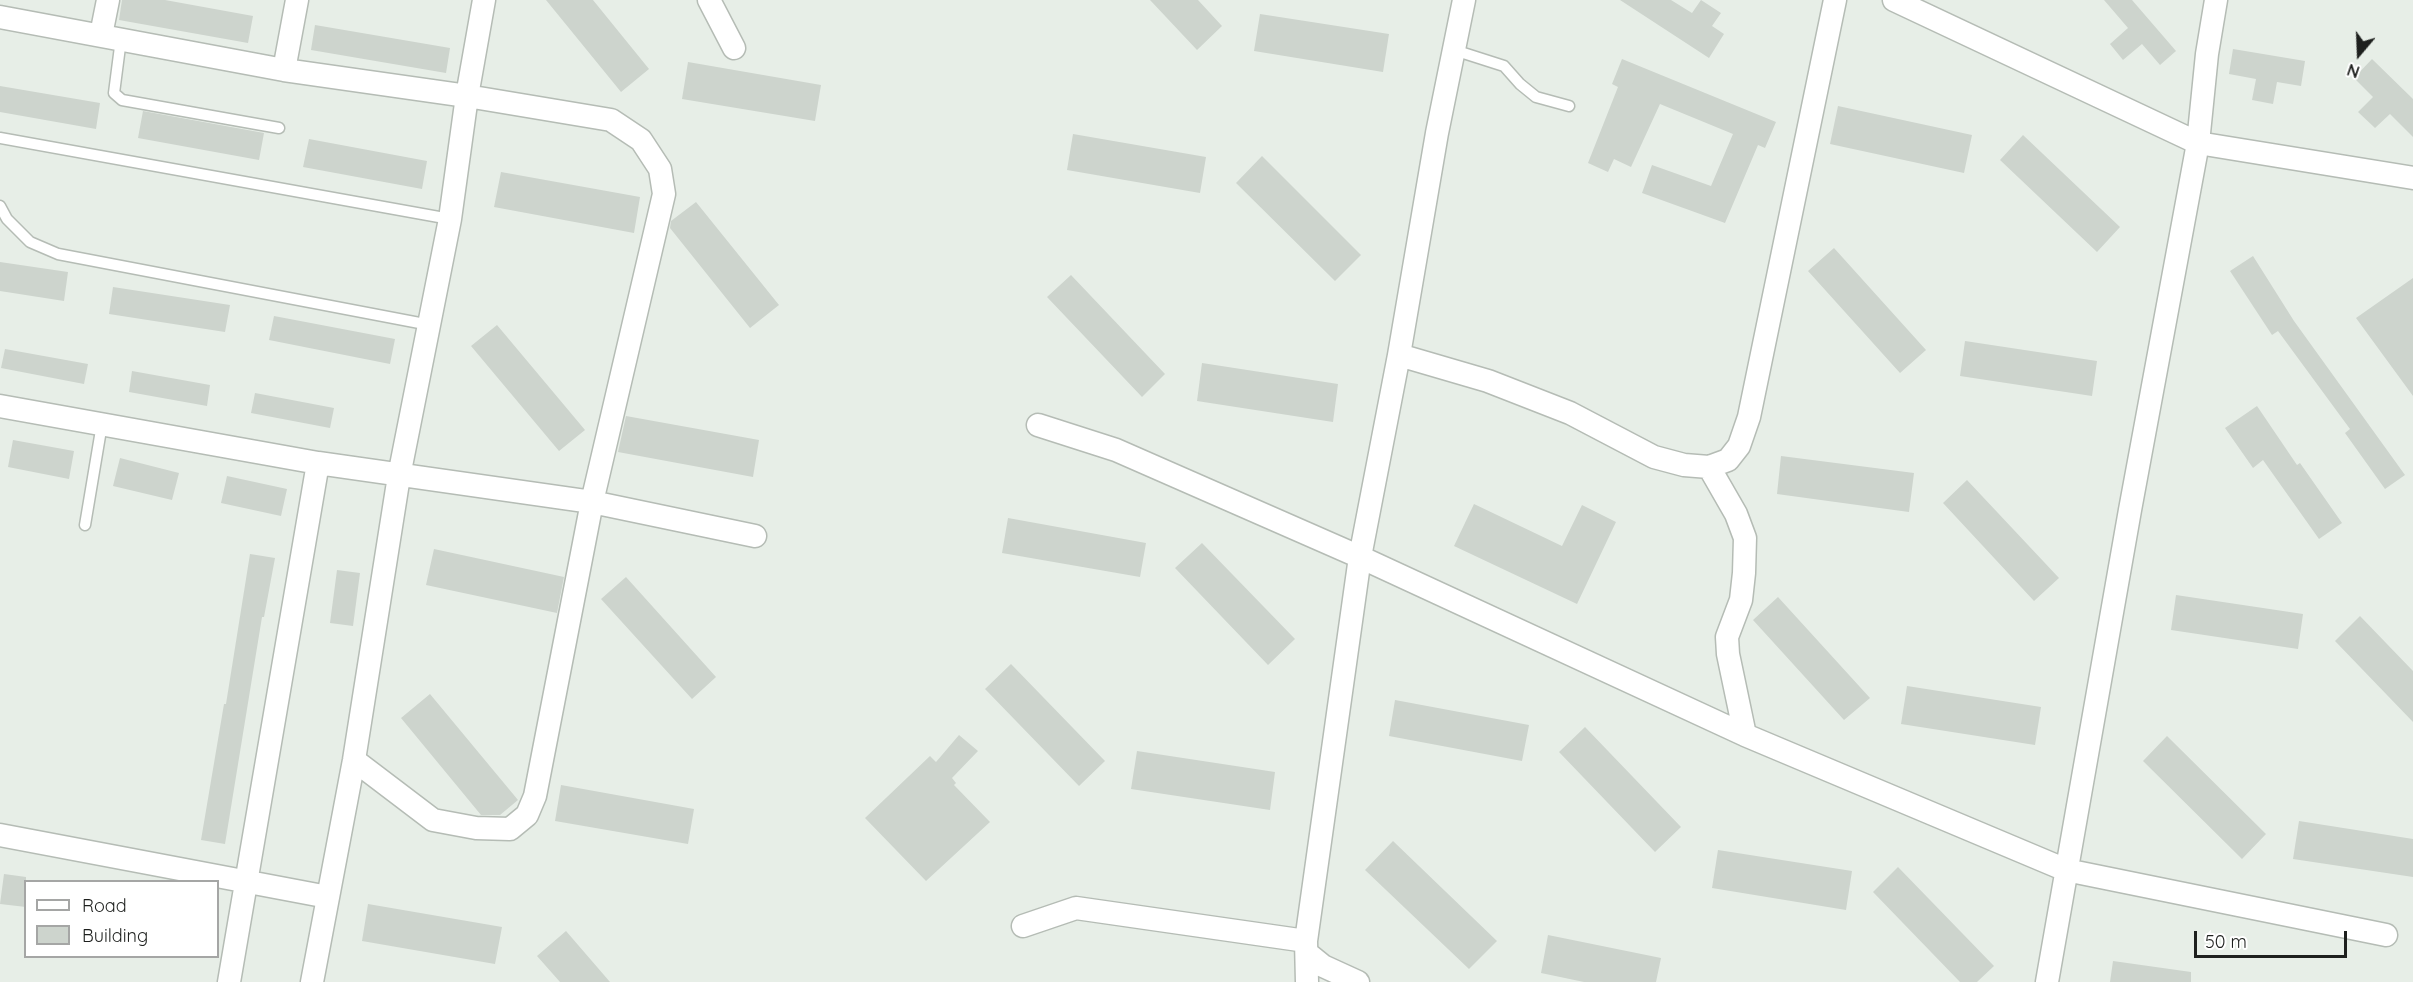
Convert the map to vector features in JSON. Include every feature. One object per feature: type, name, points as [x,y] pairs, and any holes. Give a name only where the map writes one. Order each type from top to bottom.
[{"type":"street","points":[[108,0],[111,37]]},
{"type":"street","points":[[284,70],[297,0]]},
{"type":"street","points":[[312,982],[354,760],[399,476],[450,219],[467,96],[484,0]]},
{"type":"street","points":[[709,0],[734,48]]},
{"type":"street","points":[[1307,982],[1307,947],[1360,557],[1399,355],[1435,145],[1464,0]]},
{"type":"street","points":[[1399,355],[1488,381],[1570,413],[1654,457],[1684,465],[1709,467],[1728,460],[1739,446],[1749,417],[1835,0]]},
{"type":"street","points":[[1894,0],[2198,143],[2413,178]]},
{"type":"street","points":[[2047,982],[2198,143],[2207,54],[2216,0]]},
{"type":"street","points":[[0,17],[284,70],[467,96],[611,120],[641,140],[660,169],[664,194],[592,502],[535,796],[527,815],[510,829],[476,828],[433,820],[354,760]]},
{"type":"street","points":[[0,406],[318,463],[592,502],[755,536]]},
{"type":"street","points":[[1038,425],[1116,450],[1360,557],[1745,735],[2066,870],[2386,935]]},
{"type":"street","points":[[229,982],[318,463]]},
{"type":"street","points":[[1709,467],[1736,514],[1745,538],[1741,600],[1727,637],[1728,654],[1745,735]]},
{"type":"street","points":[[0,836],[328,897]]},
{"type":"street","points":[[1023,926],[1076,908],[1307,947],[1323,966],[1358,982]]},
{"type":"lane","points":[[111,37],[114,93],[122,100],[279,128]]},
{"type":"lane","points":[[1454,50],[1504,66],[1536,97],[1569,106]]},
{"type":"lane","points":[[0,138],[450,219]]},
{"type":"lane","points":[[0,206],[7,219],[30,242],[58,254],[430,325]]},
{"type":"lane","points":[[86,525],[102,424]]},
{"type":"building","points":[[122,0],[165,0],[253,16],[248,43],[119,20]]},
{"type":"building","points":[[546,0],[593,0],[649,69],[621,92]]},
{"type":"building","points":[[1150,0],[1198,0],[1222,26],[1197,50]]},
{"type":"building","points":[[1620,0],[1671,0],[1692,13],[1701,0],[1721,13],[1712,26],[1724,34],[1709,58]]},
{"type":"building","points":[[2104,0],[2132,0],[2176,51],[2160,65],[2142,44],[2123,60],[2110,44],[2128,28]]},
{"type":"building","points":[[1260,14],[1389,34],[1383,72],[1254,51]]},
{"type":"building","points":[[315,25],[450,48],[446,73],[311,50]]},
{"type":"building","points":[[2233,49],[2305,61],[2301,86],[2277,82],[2273,104],[2252,100],[2256,79],[2229,74]]},
{"type":"building","points":[[1622,59],[1776,122],[1765,148],[1758,145],[1725,223],[1642,193],[1652,165],[1711,186],[1733,134],[1660,104],[1631,167],[1614,159],[1608,172],[1588,163],[1618,87],[1612,84]]},
{"type":"building","points":[[2372,59],[2413,99],[2413,137],[2390,114],[2375,128],[2358,112],[2373,97],[2354,78]]},
{"type":"building","points":[[688,62],[821,85],[815,121],[682,99]]},
{"type":"building","points":[[0,86],[100,103],[96,129],[0,112]]},
{"type":"building","points":[[1838,106],[1972,135],[1964,173],[1830,144]]},
{"type":"building","points":[[143,111],[264,133],[259,160],[138,138]]},
{"type":"building","points":[[1073,134],[1206,157],[1200,193],[1067,170]]},
{"type":"building","points":[[2023,135],[2120,227],[2097,252],[2000,160]]},
{"type":"building","points":[[309,139],[427,161],[422,189],[303,167]]},
{"type":"building","points":[[1262,156],[1361,255],[1335,281],[1236,183]]},
{"type":"building","points":[[501,172],[640,197],[634,233],[494,207]]},
{"type":"building","points":[[696,202],[779,305],[750,328],[670,228],[671,221]]},
{"type":"building","points":[[1834,248],[1926,350],[1900,373],[1808,271]]},
{"type":"building","points":[[2253,256],[2294,321],[2405,475],[2385,489],[2345,433],[2350,429],[2278,331],[2272,335],[2230,271]]},
{"type":"building","points":[[0,262],[68,272],[64,301],[0,291]]},
{"type":"building","points":[[1071,275],[1165,374],[1142,397],[1047,297]]},
{"type":"building","points":[[2413,278],[2413,396],[2356,318]]},
{"type":"building","points":[[113,287],[230,305],[225,332],[109,314]]},
{"type":"building","points":[[274,316],[395,339],[390,364],[269,340]]},
{"type":"building","points":[[497,325],[585,430],[559,451],[471,346]]},
{"type":"building","points":[[1965,341],[2097,361],[2092,396],[1960,376]]},
{"type":"building","points":[[5,349],[88,364],[84,384],[1,368]]},
{"type":"building","points":[[1202,363],[1338,384],[1333,422],[1197,401]]},
{"type":"building","points":[[132,371],[210,385],[207,406],[129,392]]},
{"type":"building","points":[[255,393],[334,408],[330,428],[251,413]]},
{"type":"building","points":[[2257,406],[2297,465],[2300,463],[2342,523],[2319,539],[2263,460],[2253,468],[2225,428]]},
{"type":"building","points":[[626,416],[759,440],[753,477],[618,452]]},
{"type":"building","points":[[13,440],[74,451],[69,479],[8,467]]},
{"type":"building","points":[[1781,456],[1914,473],[1909,512],[1777,494]]},
{"type":"building","points":[[120,458],[179,473],[172,500],[113,486]]},
{"type":"building","points":[[227,476],[287,489],[281,516],[221,503]]},
{"type":"building","points":[[1967,480],[2059,578],[2034,601],[1943,503]]},
{"type":"building","points":[[1474,504],[1562,546],[1582,505],[1616,522],[1577,604],[1454,546]]},
{"type":"building","points":[[1008,518],[1146,543],[1140,577],[1002,553]]},
{"type":"building","points":[[1202,543],[1295,639],[1268,665],[1175,568]]},
{"type":"building","points":[[434,549],[564,577],[557,613],[426,585]]},
{"type":"building","points":[[250,554],[275,558],[264,617],[262,617],[225,844],[201,840]]},
{"type":"building","points":[[337,570],[360,573],[353,626],[330,623]]},
{"type":"building","points":[[626,577],[716,677],[692,699],[601,599]]},
{"type":"building","points":[[2176,595],[2303,614],[2298,649],[2171,630]]},
{"type":"building","points":[[1778,597],[1870,698],[1844,720],[1753,620]]},
{"type":"building","points":[[2360,616],[2413,671],[2413,722],[2335,641]]},
{"type":"building","points":[[1011,664],[1105,761],[1079,786],[985,689]]},
{"type":"building","points":[[1907,686],[2041,707],[2035,745],[1901,724]]},
{"type":"building","points":[[430,694],[518,800],[500,815],[481,815],[401,718]]},
{"type":"building","points":[[1395,700],[1529,725],[1522,761],[1389,736]]},
{"type":"building","points":[[1585,727],[1681,827],[1655,852],[1559,752]]},
{"type":"building","points":[[959,735],[978,751],[952,778],[956,783],[954,785],[990,822],[926,881],[865,818],[930,756],[936,762]]},
{"type":"building","points":[[2167,736],[2266,834],[2242,859],[2143,761]]},
{"type":"building","points":[[1137,751],[1275,772],[1270,810],[1131,789]]},
{"type":"building","points":[[561,785],[694,809],[688,844],[555,821]]},
{"type":"building","points":[[2299,821],[2413,839],[2413,877],[2293,859]]},
{"type":"building","points":[[1393,841],[1497,941],[1469,969],[1365,870]]},
{"type":"building","points":[[1718,850],[1852,871],[1846,910],[1712,888]]},
{"type":"building","points":[[1898,867],[1994,966],[1977,982],[1960,982],[1873,892]]},
{"type":"building","points":[[4,874],[26,877],[24,907],[0,904]]},
{"type":"building","points":[[368,904],[502,927],[495,964],[362,941]]},
{"type":"building","points":[[566,931],[610,982],[560,982],[537,956]]},
{"type":"building","points":[[1548,935],[1661,958],[1656,982],[1584,982],[1541,973]]},
{"type":"building","points":[[2113,961],[2191,972],[2191,982],[2110,982]]}]
